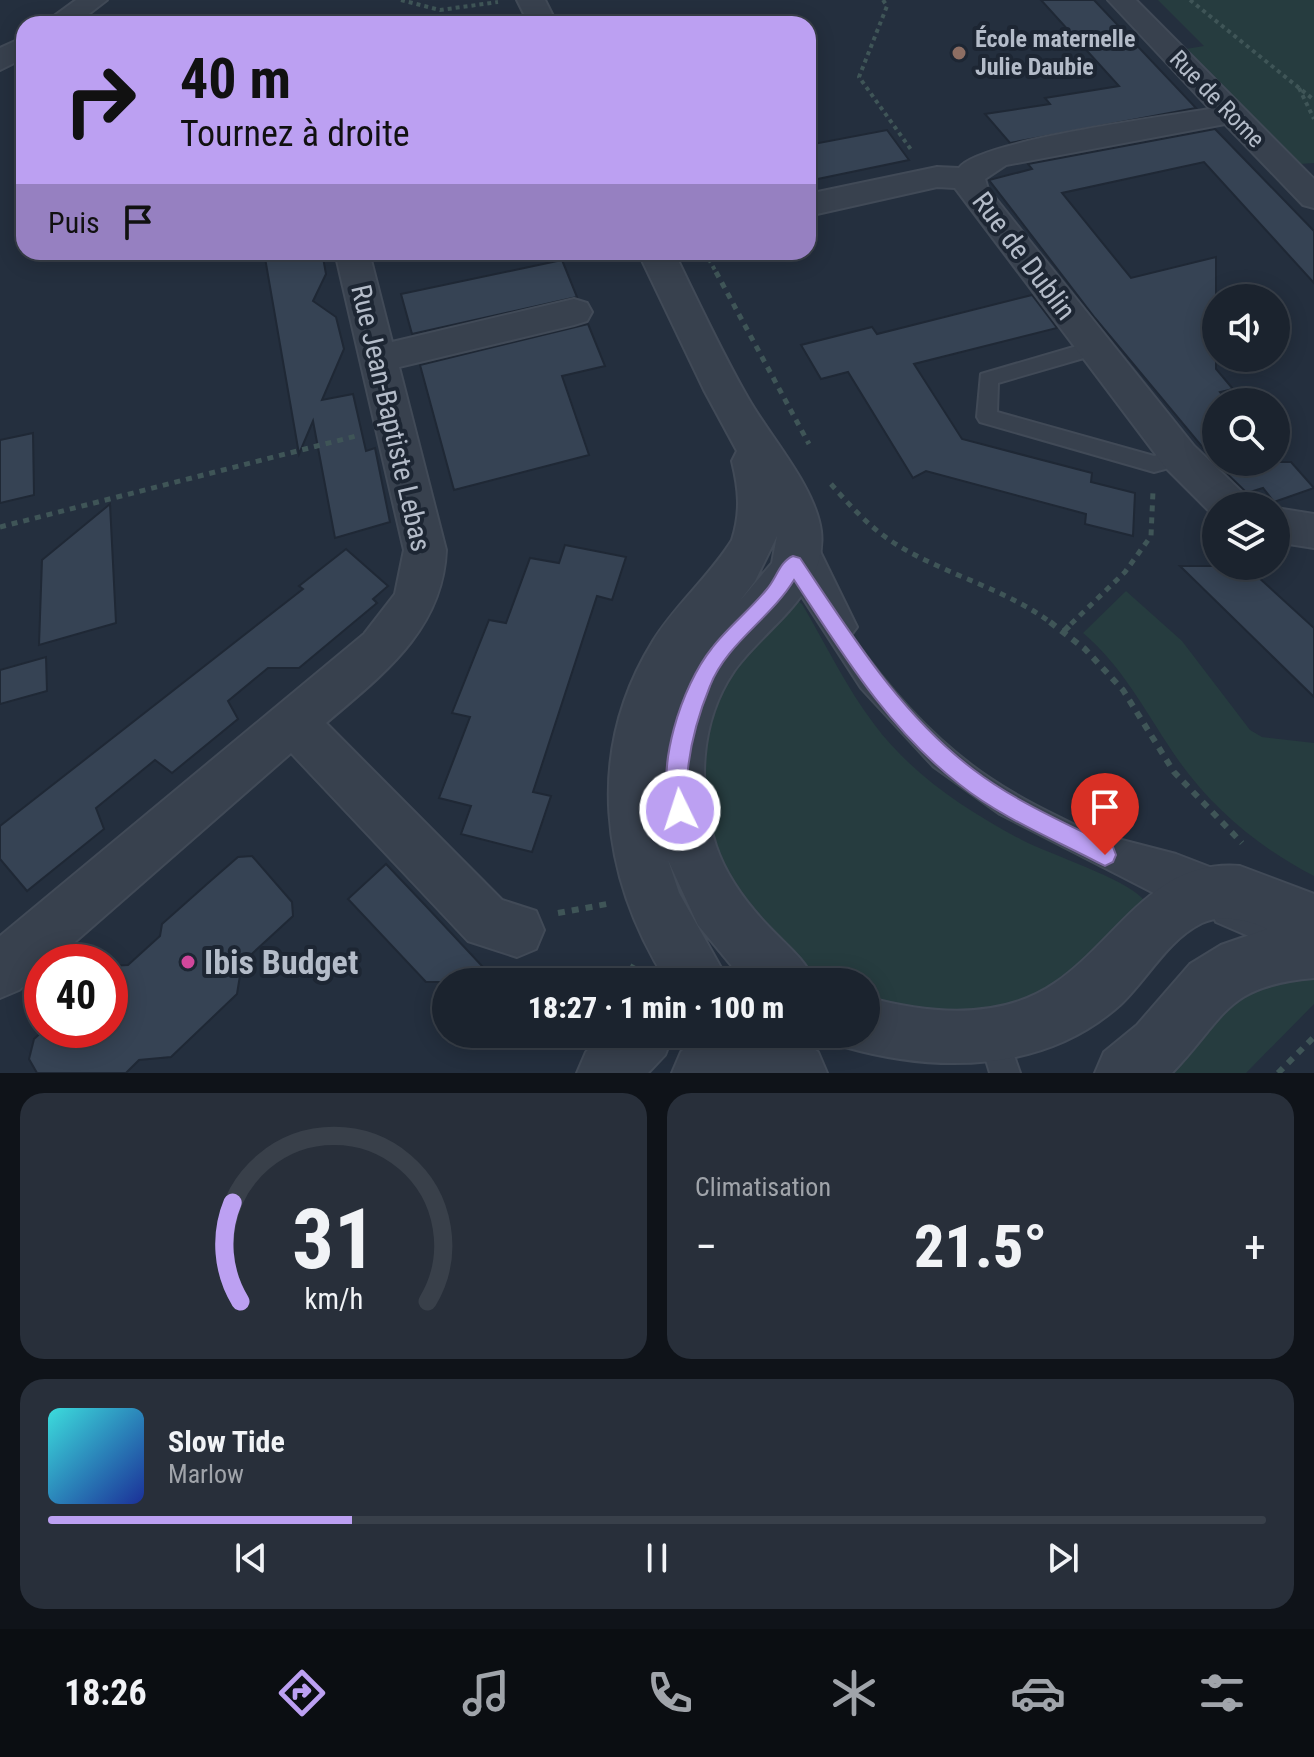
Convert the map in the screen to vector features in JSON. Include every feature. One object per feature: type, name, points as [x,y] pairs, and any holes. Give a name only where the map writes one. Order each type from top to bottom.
[{"type":"street","points":[[69,16],[94,0]]},
{"type":"street","name":"Rue de Rome","points":[[1121,0],[1314,198]]},
{"type":"street","name":"Rue de Dublin","points":[[1210,492],[1167,461],[1094,348],[972,191],[969,179],[974,169],[997,157],[1232,114]]},
{"type":"street","points":[[816,203],[931,178],[969,179]]},
{"type":"street","name":"Rue Jean-Baptiste Lebas","points":[[0,971],[395,634],[416,600],[425,566],[425,550],[354,260]]},
{"type":"street","points":[[660,260],[734,411],[791,507],[767,605],[710,666],[690,706],[679,755],[680,810],[687,844],[709,893],[738,936],[771,968]]},
{"type":"street","points":[[378,359],[574,312]]},
{"type":"street","points":[[1290,527],[1314,531]]},
{"type":"street","points":[[689,968],[672,938],[645,874],[633,834],[630,772],[641,721],[661,671],[679,641],[744,561],[759,528],[785,534]]},
{"type":"street","points":[[293,722],[487,922],[517,930]]},
{"type":"street","points":[[880,1030],[921,1040],[962,1042],[1000,1055],[1076,1003],[1110,974],[1150,927],[1229,881],[1271,903],[1314,941],[1226,971],[1200,992],[1156,1049],[1125,1073]]},
{"type":"street","points":[[709,968],[738,936]]},
{"type":"street","points":[[607,1073],[631,1048]]},
{"type":"street","points":[[702,1073],[727,1048]]},
{"type":"street","points":[[766,1048],[797,1073]]},
{"type":"lane","points":[[1094,348],[988,379],[987,417],[1167,461]]},
{"type":"lane","points":[[785,534],[866,672]]},
{"type":"lane","points":[[785,534],[866,672],[907,724],[968,778],[1035,820],[1082,842],[1229,881]]},
{"type":"lane","points":[[1082,842],[1229,881]]},
{"type":"path","points":[[401,0],[440,10],[509,0]]},
{"type":"path","points":[[883,0],[887,6],[859,77],[931,178]]},
{"type":"path","points":[[1190,0],[1314,100]]},
{"type":"path","points":[[1299,87],[1314,119]]},
{"type":"path","points":[[709,260],[815,456]]},
{"type":"path","points":[[0,527],[395,426]]},
{"type":"path","points":[[1064,631],[1125,572],[1151,536],[1167,461]]},
{"type":"path","points":[[827,477],[858,515],[899,546],[1026,604],[1064,631],[1123,690],[1157,747],[1196,798],[1229,881]]},
{"type":"path","points":[[517,930],[569,908],[616,903]]},
{"type":"path","points":[[630,952],[632,968]]},
{"type":"path","points":[[1278,1073],[1314,1037]]},
{"type":"green space","points":[[1158,0],[1314,0],[1314,163],[1300,164],[1186,49],[1204,46]]},
{"type":"green space","points":[[1126,591],[1182,641],[1250,730],[1262,737],[1314,743],[1314,876],[1253,838],[1217,806],[1172,751],[1121,674],[1083,633]]},
{"type":"green space","points":[[794,598],[802,604],[864,710],[905,760],[961,804],[1001,829],[1120,883],[1143,899],[1144,905],[1090,966],[997,1017],[880,1006],[880,968],[795,968],[766,942],[698,830],[708,693]]},
{"type":"green space","points":[[1314,970],[1314,1004],[1246,1073],[1165,1073],[1216,1003]]},
{"type":"building","points":[[1041,0],[1094,0],[1196,108],[1010,143],[985,114],[1050,104],[1045,98],[1119,86]]},
{"type":"building","points":[[1215,129],[1314,231],[1314,283],[1204,162],[1062,193],[1131,278],[1216,257],[1216,284],[1202,284],[1202,372],[1219,372],[1232,388],[1202,388],[1202,447],[1095,318],[989,180],[1032,169],[1028,164]]},
{"type":"building","points":[[887,130],[909,160],[816,179],[816,143]]},
{"type":"building","points":[[265,260],[323,260],[326,274],[313,301],[336,317],[344,349],[322,400],[353,394],[366,451],[375,448],[390,522],[335,538],[313,421],[299,454]]},
{"type":"building","points":[[562,260],[577,297],[412,334],[401,294]]},
{"type":"building","points":[[1032,295],[1057,328],[914,364],[962,439],[1092,473],[1091,482],[1135,493],[1133,536],[1085,524],[1086,514],[926,471],[913,478],[848,372],[821,379],[801,345],[872,327],[877,334]]},
{"type":"building","points":[[588,324],[605,366],[562,376],[589,455],[454,490],[420,365]]},
{"type":"building","points":[[33,433],[34,495],[0,503],[0,440]]},
{"type":"building","points":[[1290,462],[1314,488],[1290,496],[1290,492],[1266,492],[1263,488],[1246,492],[1229,476],[1290,476]]},
{"type":"building","points":[[110,504],[116,623],[39,645],[42,560]]},
{"type":"building","points":[[565,545],[626,557],[612,600],[597,596],[533,792],[551,796],[532,852],[461,834],[471,806],[439,798],[470,717],[452,713],[489,620],[506,623],[530,558],[559,563]]},
{"type":"building","points":[[346,549],[388,586],[373,599],[377,603],[299,668],[268,668],[228,701],[238,719],[172,773],[155,760],[96,808],[104,829],[27,891],[0,859],[0,826],[303,589],[299,586]]},
{"type":"building","points":[[1180,566],[1202,566],[1202,580],[1261,580],[1314,628],[1314,697]]},
{"type":"building","points":[[46,657],[47,691],[0,704],[0,670]]},
{"type":"building","name":"Ibis Budget","points":[[252,856],[292,902],[293,916],[242,963],[237,994],[171,1057],[139,1060],[126,1073],[37,1073],[29,1059],[32,1048],[128,1048],[128,965],[160,936],[162,924],[238,857]]},
{"type":"building","points":[[386,864],[484,968],[432,968],[432,982],[426,982],[348,899]]},
{"type":"place","name":"École maternelle Julie Daubie","points":[[959,53]]},
{"type":"place","name":"Ibis Budget","points":[[188,962]]},
{"type":"route","points":[[680,810],[677,773],[690,706],[719,653],[767,605],[793,564],[839,637],[873,683],[893,709],[932,748],[968,778],[1011,806],[1105,855]]}]
